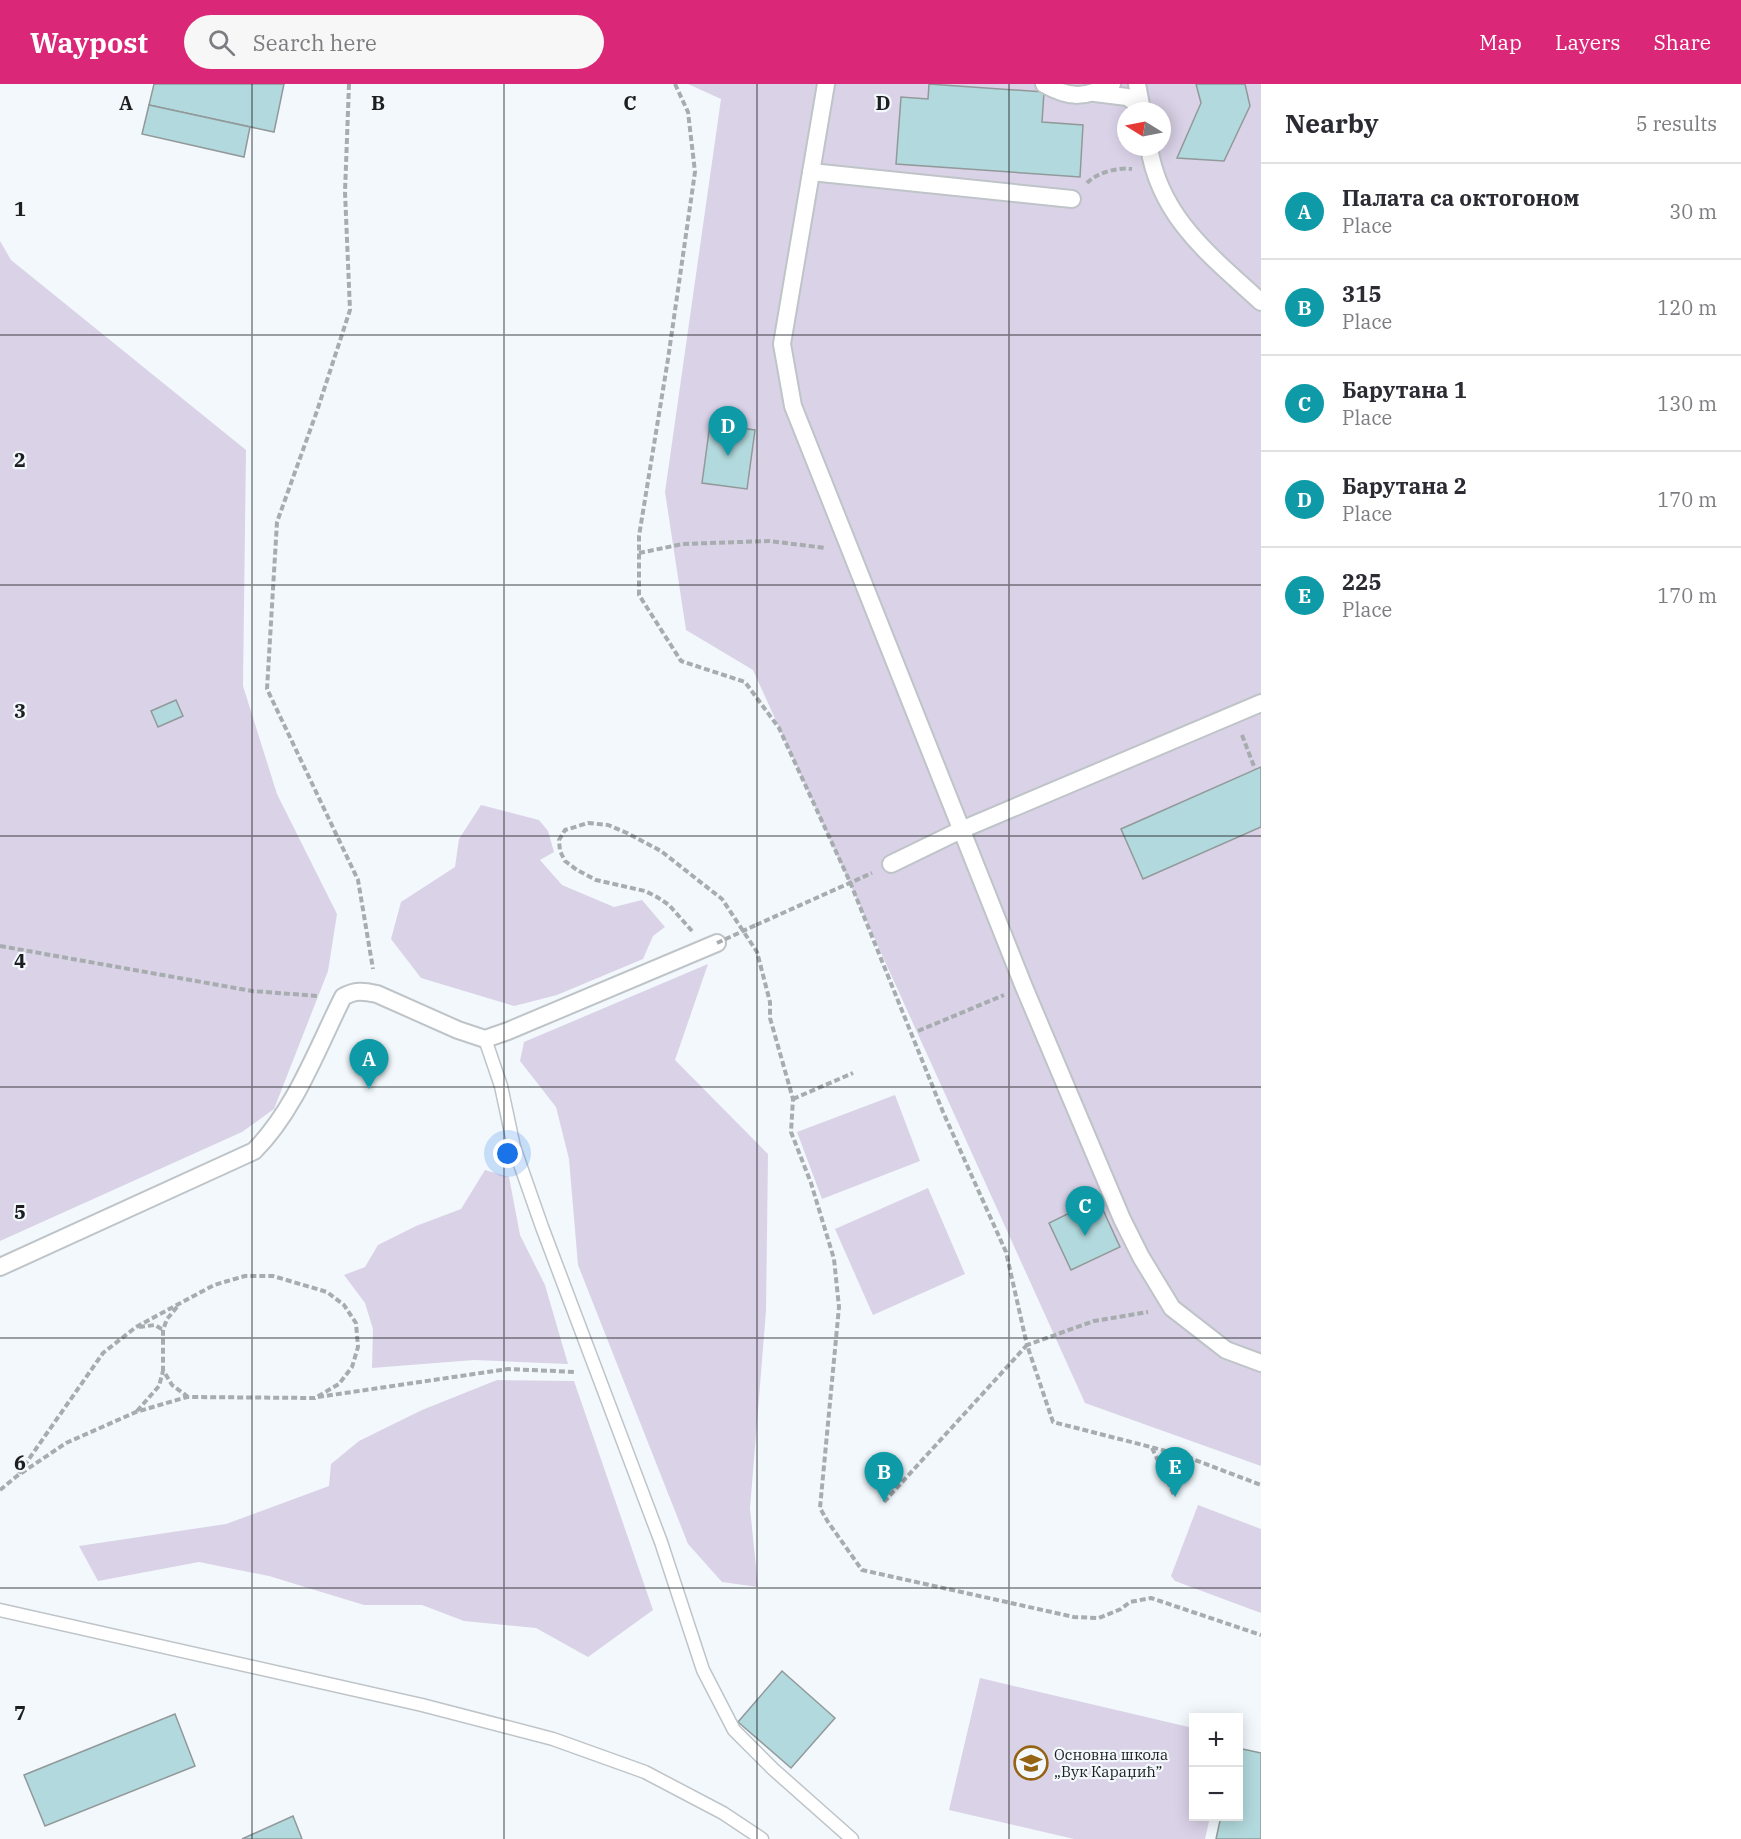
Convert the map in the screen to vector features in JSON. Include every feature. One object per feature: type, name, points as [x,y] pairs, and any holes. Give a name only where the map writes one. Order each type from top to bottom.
[{"type":"street","points":[[826,84],[782,344],[793,406],[1024,987],[1140,1257],[1172,1308],[1226,1350],[1261,1363]]},
{"type":"street","points":[[1094,93],[1112,84]]},
{"type":"street","points":[[1137,84],[1140,102]]},
{"type":"street","points":[[1044,85],[1057,92],[1076,96],[1094,93],[1120,94],[1132,102]]},
{"type":"street","points":[[1150,156],[1153,172],[1178,220],[1196,242],[1261,302]]},
{"type":"street","points":[[812,172],[1072,199]]},
{"type":"street","points":[[891,864],[961,830],[1261,703]]},
{"type":"street","points":[[0,1268],[254,1151],[285,1113],[343,997],[352,992],[364,991],[377,994],[458,1030],[485,1039],[712,945]]},
{"type":"lane","points":[[485,1039],[501,1086],[514,1146],[542,1227],[661,1542],[704,1670],[734,1730],[772,1769],[852,1839]]},
{"type":"lane","points":[[0,1610],[422,1705],[553,1738],[645,1772],[723,1813],[762,1839]]},
{"type":"path","points":[[349,84],[345,192],[350,310],[317,411],[276,522],[267,689],[358,880],[377,994]]},
{"type":"path","points":[[675,84],[688,112],[695,172],[639,536],[639,595],[681,661],[745,682],[779,728],[850,882],[943,1112],[1006,1252],[1028,1345],[1053,1422],[1182,1455],[1261,1485]]},
{"type":"path","points":[[1072,199],[1093,176],[1126,168],[1153,172]]},
{"type":"path","points":[[639,553],[683,544],[769,540],[850,552]]},
{"type":"path","points":[[1234,715],[1255,769]]},
{"type":"path","points":[[891,864],[830,891],[712,945],[669,905],[657,897],[645,891],[596,880],[577,870],[565,861],[560,851],[559,840],[565,830],[588,823],[608,825],[661,851],[722,899],[758,952],[770,1002],[770,1018],[793,1099],[791,1132],[811,1183],[834,1259],[839,1307],[820,1508],[862,1570],[1074,1617],[1099,1618],[1121,1609],[1130,1602],[1151,1598],[1261,1635]]},
{"type":"path","points":[[0,946],[252,991],[285,995],[343,997]]},
{"type":"path","points":[[918,1031],[1024,987]]},
{"type":"path","points":[[793,1099],[853,1073]]},
{"type":"path","points":[[17,1476],[103,1353],[136,1327],[214,1285],[244,1276],[273,1276],[327,1292],[344,1305],[356,1323],[358,1347],[352,1367],[339,1384],[315,1398]]},
{"type":"path","points":[[136,1412],[159,1386],[163,1370],[163,1330],[167,1319],[178,1305]]},
{"type":"path","points":[[884,1502],[1028,1345],[1094,1321],[1172,1308]]},
{"type":"path","points":[[136,1327],[155,1325],[163,1330]]},
{"type":"path","points":[[163,1370],[172,1385],[187,1397]]},
{"type":"path","points":[[0,1490],[66,1443],[136,1412],[187,1397],[315,1398],[508,1370],[597,1373]]},
{"type":"path","points":[[1152,1447],[1175,1497]]},
{"type":"shaded area","points":[[688,84],[1261,84],[1261,1466],[1085,1403],[753,670],[686,630],[665,492],[721,99]]},
{"type":"shaded area","points":[[0,241],[11,260],[246,450],[243,686],[277,794],[337,914],[328,971],[274,1109],[242,1132],[0,1241]]},
{"type":"shaded area","points":[[481,805],[539,820],[548,831],[554,852],[540,860],[562,885],[614,907],[642,900],[665,927],[653,936],[643,959],[557,995],[514,1006],[421,978],[391,939],[401,902],[455,867],[459,839]]},
{"type":"shaded area","points":[[708,964],[675,1060],[768,1154],[766,1311],[750,1508],[758,1587],[722,1582],[688,1544],[578,1265],[569,1159],[556,1107],[520,1061],[524,1042]]},
{"type":"shaded area","points":[[895,1095],[920,1161],[822,1199],[797,1132]]},
{"type":"shaded area","points":[[485,1170],[509,1177],[520,1235],[545,1285],[568,1364],[474,1360],[372,1368],[373,1329],[365,1303],[344,1275],[365,1267],[378,1245],[416,1226],[461,1209]]},
{"type":"shaded area","points":[[928,1188],[965,1274],[873,1315],[835,1229]]},
{"type":"shaded area","points":[[497,1380],[574,1381],[653,1610],[588,1657],[536,1628],[464,1621],[422,1605],[364,1605],[269,1576],[199,1562],[98,1581],[79,1546],[226,1524],[329,1486],[331,1464],[359,1441],[422,1410]]},
{"type":"shaded area","points":[[1198,1505],[1261,1529],[1261,1613],[1175,1581],[1171,1576]]},
{"type":"shaded area","points":[[980,1678],[1189,1727],[1189,1821],[1209,1821],[1205,1839],[1074,1839],[949,1810]]},
{"type":"building","points":[[154,84],[284,84],[274,132],[149,105]]},
{"type":"building","points":[[929,84],[1044,92],[1042,122],[1083,125],[1080,177],[896,164],[901,97],[928,99]]},
{"type":"building","points":[[1196,84],[1245,84],[1250,106],[1224,161],[1177,158],[1201,103]]},
{"type":"building","points":[[149,105],[250,127],[244,157],[142,134]]},
{"type":"building","points":[[710,424],[755,430],[747,489],[702,483]]},
{"type":"building","points":[[176,700],[183,716],[158,727],[151,711]]},
{"type":"building","points":[[1261,767],[1261,827],[1143,879],[1121,829]]},
{"type":"building","points":[[1098,1199],[1120,1247],[1071,1270],[1049,1223]]},
{"type":"building","points":[[782,1671],[835,1718],[791,1768],[738,1722]]},
{"type":"building","points":[[175,1714],[195,1766],[45,1826],[24,1775]]},
{"type":"building","points":[[1243,1749],[1261,1753],[1261,1839],[1216,1839],[1220,1821],[1243,1821]]},
{"type":"building","points":[[293,1816],[302,1839],[242,1839]]},
{"type":"place","name":"Барутана 2","points":[[728,456]]},
{"type":"place","name":"Палата са октогоном","points":[[369,1089]]},
{"type":"place","name":"Барутана 1","points":[[1085,1236]]},
{"type":"place","name":"225","points":[[1175,1497]]},
{"type":"place","name":"315","points":[[884,1502]]},
{"type":"place","name":"Основна школа „Вук Караџић”","points":[[1031,1763]]}]
